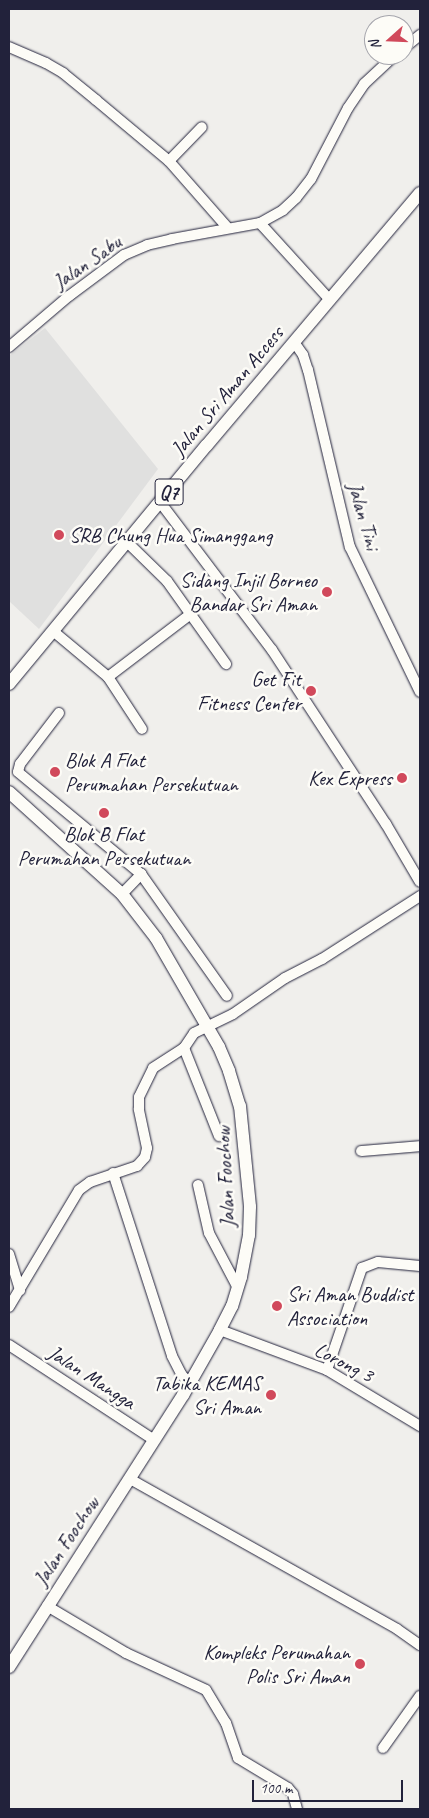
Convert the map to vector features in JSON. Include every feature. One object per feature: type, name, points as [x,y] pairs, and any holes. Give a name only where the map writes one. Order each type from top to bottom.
[{"type":"main road","name":"Jalan Sri Aman Access","points":[[9,684],[420,193]]},
{"type":"main road","name":"Jalan Foochow","points":[[9,792],[122,894],[156,938],[195,1035],[230,1071],[240,1106],[250,1207],[249,1235],[238,1288],[220,1330],[190,1384],[9,1667]]},
{"type":"street","points":[[9,47],[46,63],[63,73],[169,160],[227,227]]},
{"type":"street","points":[[330,300],[260,223],[284,210],[312,179],[348,108],[364,84],[384,65]]},
{"type":"street","points":[[169,160],[202,127]]},
{"type":"street","name":"Jalan Sabu","points":[[9,347],[83,285],[124,255],[147,245],[227,227],[260,223]]},
{"type":"street","name":"Jalan Tini","points":[[294,342],[303,355],[308,370],[350,547],[420,692]]},
{"type":"street","points":[[160,502],[272,650],[391,832],[420,882]]},
{"type":"street","points":[[127,542],[167,581],[192,613],[226,664]]},
{"type":"street","points":[[108,677],[192,613]]},
{"type":"street","points":[[53,631],[108,677],[142,729]]},
{"type":"street","points":[[59,713],[20,764],[18,772],[141,874],[226,996]]},
{"type":"street","points":[[122,894],[141,874]]},
{"type":"street","points":[[9,1307],[80,1190],[90,1182],[137,1166],[145,1157],[147,1148],[139,1109],[139,1097],[153,1068],[195,1035],[233,1014],[285,978],[322,959],[420,896]]},
{"type":"street","points":[[195,1035],[219,1136]]},
{"type":"street","points":[[361,1151],[420,1146]]},
{"type":"street","points":[[113,1174],[178,1369],[190,1384]]},
{"type":"street","points":[[198,1185],[209,1233],[238,1288]]},
{"type":"street","points":[[9,1254],[20,1290]]},
{"type":"street","points":[[326,1370],[362,1268],[378,1262],[420,1266]]},
{"type":"street","name":"Lorong 3","points":[[220,1330],[326,1370],[420,1426]]},
{"type":"street","name":"Jalan Mangga","points":[[9,1345],[154,1440]]},
{"type":"street","points":[[130,1479],[397,1629],[420,1645]]},
{"type":"street","points":[[48,1606],[126,1653],[206,1690],[226,1723],[238,1758],[288,1788],[293,1794],[298,1809]]},
{"type":"street","points":[[383,1748],[420,1696]]},
{"type":"shaded area","name":"SRB Chung Hua Simanggang","points":[[45,328],[158,469],[39,629],[9,601],[9,356]]},
{"type":"place","name":"SRB Chung Hua Simanggang","points":[[59,535]]},
{"type":"place","name":"Sidang Injil Borneo Bandar Sri Aman","points":[[327,592]]},
{"type":"place","name":"Get Fit Fitness Center","points":[[311,691]]},
{"type":"place","name":"Blok A Flat Perumahan Persekutuan","points":[[55,772]]},
{"type":"place","name":"Kex Express","points":[[402,778]]},
{"type":"place","name":"Blok B Flat Perumahan Persekutuan","points":[[104,813]]},
{"type":"place","name":"Sri Aman Buddist Association","points":[[277,1306]]},
{"type":"place","name":"Tabika KEMAS Sri Aman","points":[[271,1395]]},
{"type":"place","name":"Kompleks Perumahan Polis Sri Aman","points":[[360,1664]]}]
